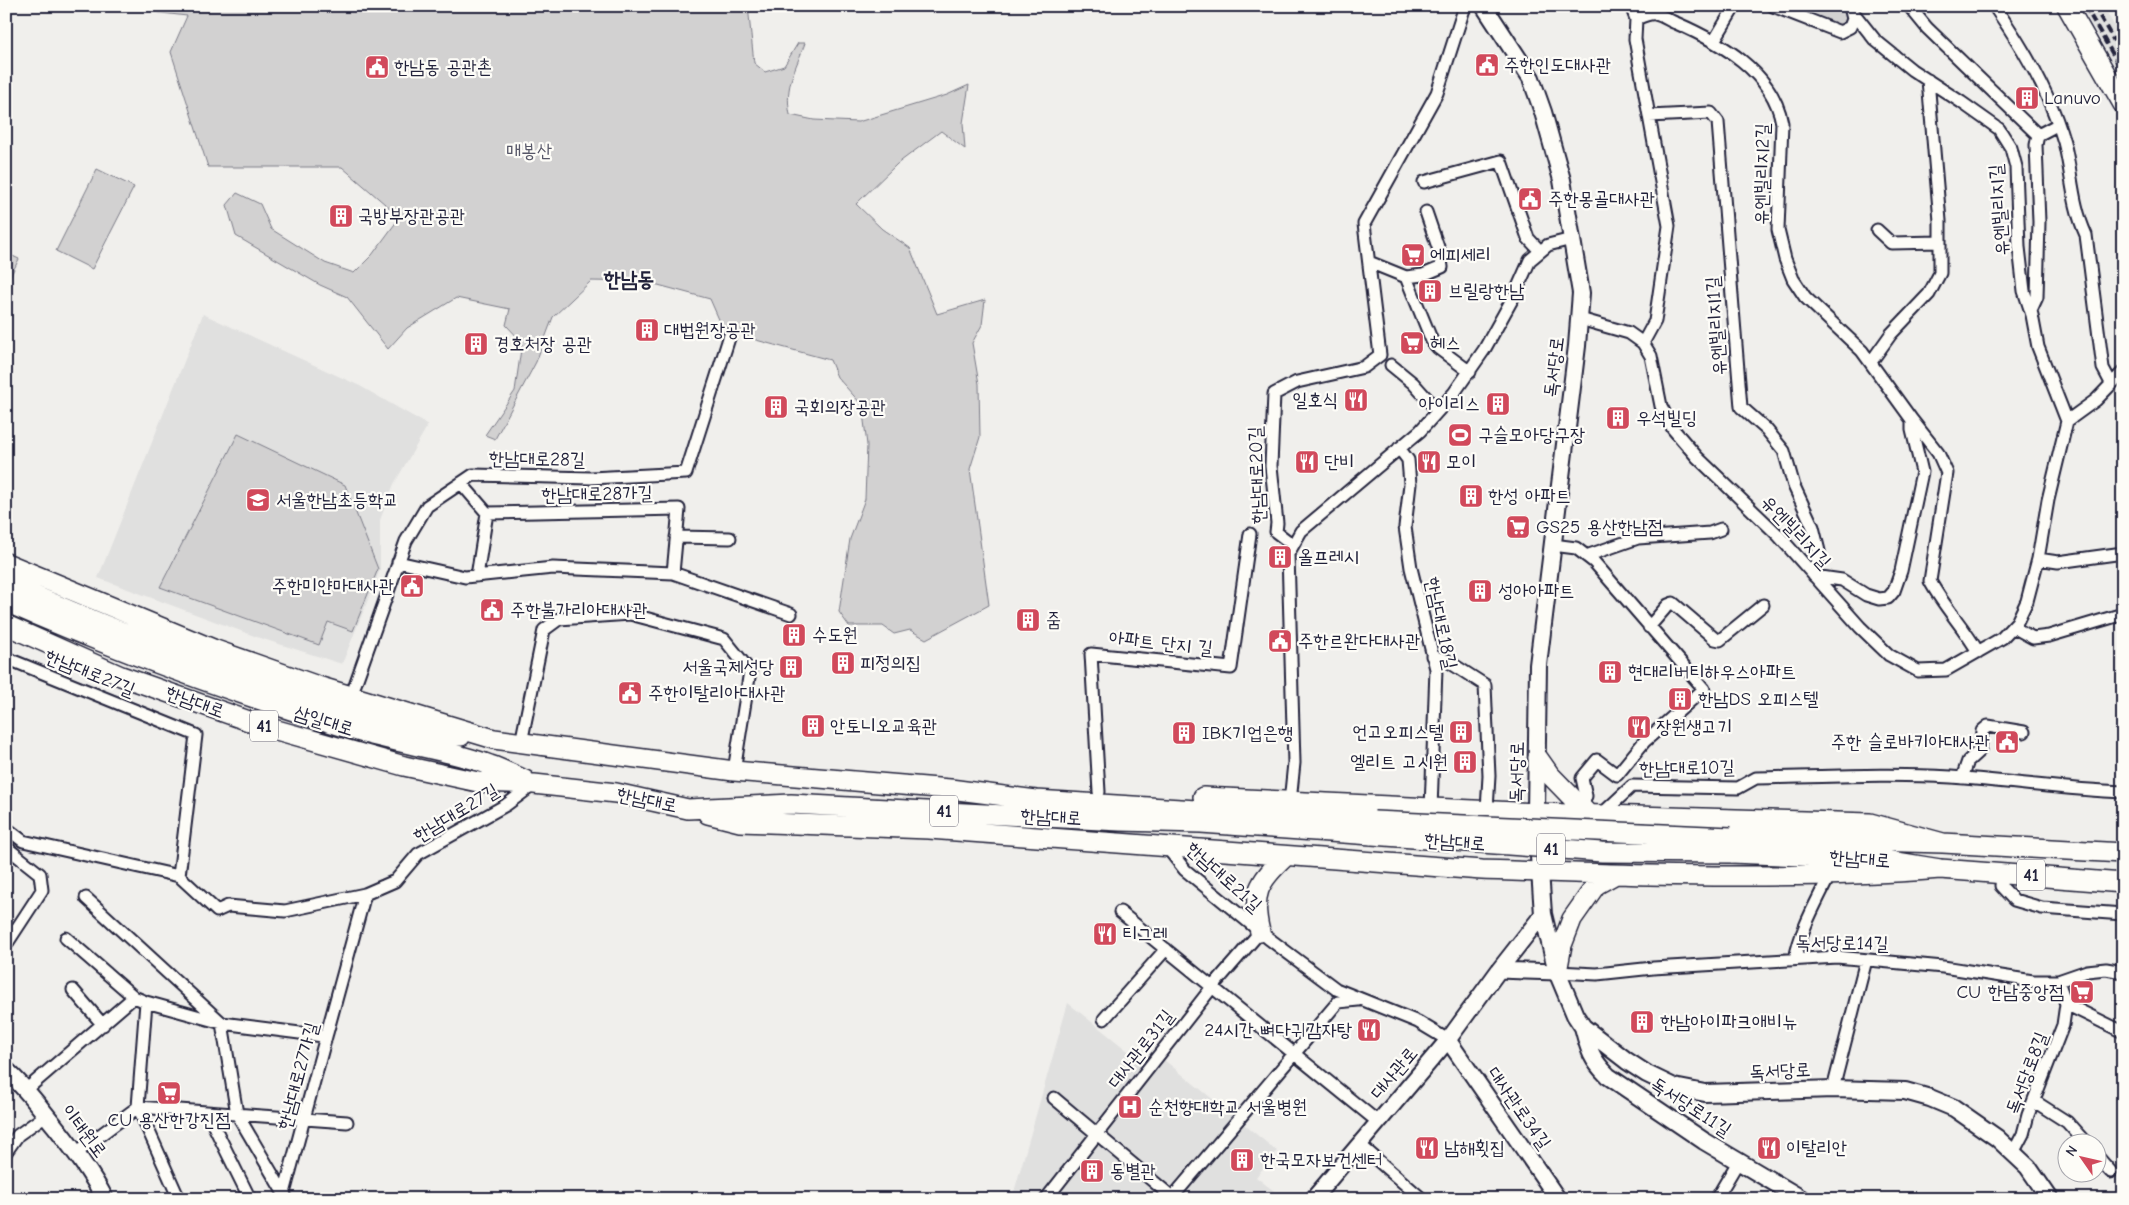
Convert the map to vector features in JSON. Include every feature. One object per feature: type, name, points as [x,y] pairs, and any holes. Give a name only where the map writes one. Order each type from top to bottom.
[{"type":"main road","name":"독서당로","points":[[1484,6],[1531,78],[1543,112],[1562,180],[1581,293],[1580,320],[1538,665],[1536,813],[1543,914],[1557,972],[1568,1001],[1583,1027],[1627,1062],[1674,1087],[1705,1093],[1833,1089],[1905,1091],[1930,1098],[1954,1108],[1979,1125],[2013,1153],[2028,1167],[2050,1199]]},
{"type":"main road","points":[[2067,6],[2123,104]]},
{"type":"main road","points":[[2074,6],[2123,91]]},
{"type":"main road","name":"한남대로","points":[[6,562],[213,649],[351,696],[494,739],[521,743],[734,771],[950,789],[1036,800],[1373,828],[1602,852],[1731,845],[1943,843],[2123,852]]},
{"type":"main road","name":"삼일대로","points":[[6,583],[66,619],[253,699],[363,733],[489,764],[534,784]]},
{"type":"main road","name":"삼일대로","points":[[6,602],[155,646],[253,682],[364,717],[432,734],[494,739]]},
{"type":"main road","name":"한남대로","points":[[6,625],[121,676],[266,727],[404,766],[478,782],[534,784],[616,793],[688,809],[791,804],[1120,821],[1373,828]]},
{"type":"main road","points":[[1538,758],[1550,775],[1591,812]]},
{"type":"main road","points":[[950,789],[1039,788],[1536,813],[1591,812],[1870,823],[1943,843]]},
{"type":"main road","points":[[688,809],[740,822],[929,829],[1456,869],[1614,875],[1760,876],[1867,875],[1940,868]]},
{"type":"main road","points":[[1456,869],[1460,809]]},
{"type":"main road","name":"한남대로","points":[[1731,845],[1878,859],[2002,879],[2123,883]]},
{"type":"main road","points":[[1260,932],[1256,912],[1262,881],[1285,857]]},
{"type":"main road","points":[[1557,972],[1562,945],[1572,919],[1596,885],[1614,875]]},
{"type":"main road","name":"독서당로11길","points":[[1583,1027],[1590,1054],[1596,1064],[1608,1076],[1738,1162],[1802,1199]]},
{"type":"main road","name":"이태원로","points":[[6,1070],[27,1089],[76,1153],[95,1180],[104,1199]]},
{"type":"street","name":"한남대로20길","points":[[1293,545],[1276,532],[1277,523],[1271,466],[1274,394],[1297,382],[1364,367],[1380,355],[1364,224],[1437,92],[1466,6]]},
{"type":"street","points":[[1580,320],[1629,333],[1643,343],[1655,321],[1669,226],[1635,39],[1636,18],[1631,6]]},
{"type":"street","points":[[1714,41],[1735,6]]},
{"type":"street","points":[[1773,6],[1840,32],[1850,27],[1853,19],[1850,8]]},
{"type":"street","points":[[1909,6],[1934,35],[2038,134]]},
{"type":"street","points":[[1994,6],[2027,57],[2052,107],[2064,142],[2077,217],[2086,235],[2103,368],[2111,383]]},
{"type":"street","name":"유엔빌리지길","points":[[1643,343],[1651,356],[1661,406],[1673,429],[1697,457],[1778,535],[1860,627],[1889,655],[1918,671],[1946,670],[2002,638],[2017,622],[2027,601],[2038,559],[2048,500],[2067,421],[2038,347],[2031,310],[2024,291],[2019,247],[2016,167],[2011,148],[1999,130],[1875,40],[1850,8]]},
{"type":"street","name":"유엔빌리지2길","points":[[1636,18],[1654,14],[1724,46],[1761,80],[1774,96],[1780,108],[1782,123],[1778,230],[1785,259],[1793,278],[1805,297],[1862,351],[1912,420],[1912,430],[1922,472],[1909,535],[1894,592],[1888,598],[1879,599],[1866,595],[1842,580],[1814,576]]},
{"type":"street","points":[[1871,362],[1890,334],[1929,294],[1940,273],[1940,221],[1928,80]]},
{"type":"street","name":"유엔빌리지1길","points":[[1649,116],[1711,113],[1718,122],[1741,408],[1766,429],[1784,451],[1794,486],[1813,527],[1819,551],[1814,576]]},
{"type":"street","points":[[2038,134],[2057,125]]},
{"type":"street","points":[[2031,310],[2037,297],[2036,145],[2038,134]]},
{"type":"street","points":[[1424,182],[1501,161],[1528,238],[1540,251]]},
{"type":"street","points":[[1369,262],[1406,278],[1423,275],[1442,268],[1440,253],[1426,212]]},
{"type":"street","points":[[1877,230],[1891,243],[1940,242]]},
{"type":"street","points":[[1290,802],[1294,763],[1288,554],[1301,531],[1420,431],[1454,393],[1484,350],[1514,296],[1530,260],[1548,245],[1572,239]]},
{"type":"street","points":[[1406,278],[1432,341],[1438,348],[1470,372]]},
{"type":"street","name":"한남대로28길","points":[[351,696],[406,541],[427,506],[473,475],[591,478],[686,473],[730,335]]},
{"type":"street","points":[[1391,365],[1413,383],[1438,411]]},
{"type":"street","points":[[2067,421],[2096,400],[2123,372]]},
{"type":"street","points":[[1912,420],[1938,453],[1947,473],[1930,581],[1938,596],[1965,630],[1978,652]]},
{"type":"street","name":"한남대로18길","points":[[1399,448],[1408,460],[1410,484],[1405,527],[1411,568],[1436,669],[1431,808]]},
{"type":"street","points":[[461,483],[487,513],[477,576]]},
{"type":"street","name":"한남대로28가길","points":[[487,513],[679,510],[673,573]]},
{"type":"street","points":[[1586,556],[1638,538],[1710,533],[1721,529]]},
{"type":"street","name":"아파트 단지 길","points":[[1099,792],[1091,654],[1232,668],[1250,534]]},
{"type":"street","points":[[676,537],[730,538]]},
{"type":"street","points":[[1553,545],[1576,548],[1594,562],[1648,627],[1704,689],[1644,742],[1616,774],[1597,760],[1582,778],[1591,812]]},
{"type":"street","points":[[2038,559],[2058,562],[2123,553]]},
{"type":"street","points":[[398,562],[465,577],[553,568],[673,573],[791,614]]},
{"type":"street","points":[[1648,627],[1668,604],[1673,603],[1715,639],[1720,640],[1762,605]]},
{"type":"street","points":[[521,743],[544,630],[559,619],[630,614],[724,639],[750,671],[734,771]]},
{"type":"street","points":[[2012,627],[2033,638],[2049,636],[2123,614]]},
{"type":"street","name":"독서당로","points":[[1432,656],[1446,660],[1486,685],[1489,776],[1487,810]]},
{"type":"street","name":"한남대로27길","points":[[6,658],[196,735],[180,876],[217,911],[228,906],[285,911],[365,894],[395,881],[418,854],[506,804],[534,784]]},
{"type":"street","points":[[1962,778],[1968,761],[1980,750],[1982,731],[1988,726],[2024,732]]},
{"type":"street","name":"한남대로10길","points":[[1591,812],[1632,786],[1738,788],[1756,778],[1888,775],[1962,778],[2089,791],[2123,792]]},
{"type":"street","points":[[6,828],[23,841],[180,876]]},
{"type":"street","name":"한남대로21길","points":[[1166,846],[1184,870],[1260,932],[1336,989],[1418,1022],[1448,1040]]},
{"type":"street","points":[[6,847],[40,874],[42,890],[6,944]]},
{"type":"street","points":[[1795,959],[1798,941],[1830,874]]},
{"type":"street","points":[[2002,879],[2014,900],[2042,908],[2123,914]]},
{"type":"street","name":"한남대로27가길","points":[[66,938],[134,998],[222,1022],[323,1036],[327,1033],[365,894]]},
{"type":"street","points":[[86,898],[222,1022],[237,1114],[285,1197]]},
{"type":"street","points":[[1120,912],[1214,986],[1378,1122]]},
{"type":"street","name":"대사관로","points":[[1313,1199],[1448,1040],[1543,914]]},
{"type":"street","name":"한남대로21길","points":[[1214,986],[1260,932]]},
{"type":"street","points":[[1104,1019],[1166,948]]},
{"type":"street","name":"독서당로14길","points":[[1557,972],[1597,974],[1653,968],[1837,957],[1943,967],[2033,981],[2058,981],[2087,971],[2106,969],[2123,972]]},
{"type":"street","points":[[1833,1089],[1866,960]]},
{"type":"street","name":"한남대로27가길","points":[[285,1197],[346,962]]},
{"type":"street","points":[[1499,970],[1557,972]]},
{"type":"street","name":"독서당로8길","points":[[2013,1153],[2023,1134],[2064,1026],[2066,1004],[2058,981]]},
{"type":"street","name":"대사관로31길","points":[[1046,1199],[1214,986]]},
{"type":"street","points":[[73,990],[103,1025]]},
{"type":"street","points":[[27,1089],[134,998]]},
{"type":"street","points":[[1054,1098],[1172,1198],[1338,1002],[1360,1000]]},
{"type":"street","points":[[146,1002],[138,1107],[179,1199]]},
{"type":"street","points":[[2066,1004],[2123,1032]]},
{"type":"street","name":"대사관로34길","points":[[1448,1040],[1558,1199]]},
{"type":"street","points":[[2034,1101],[2067,1122],[2076,1132]]},
{"type":"street","points":[[76,1153],[138,1107],[347,1122]]},
{"type":"street","points":[[207,1112],[250,1199]]},
{"type":"street","points":[[6,1152],[18,1135],[46,1115]]},
{"type":"street","points":[[1359,1144],[1422,1199]]},
{"type":"street","points":[[1716,1199],[1738,1162]]},
{"type":"street","points":[[2106,1166],[2112,1172]]},
{"type":"shaded area","points":[[2081,6],[2103,6],[2123,41],[2123,80]]},
{"type":"shaded area","name":"서울한남초등학교","points":[[203,314],[360,386],[428,425],[394,484],[380,520],[380,570],[342,664],[257,637],[98,578]]},
{"type":"shaded area","name":"순천향대학교 서울병원","points":[[1068,1003],[1143,1063],[1153,1051],[1277,1151],[1256,1177],[1284,1199],[1012,1199]]},
{"type":"green space","name":"매봉산","points":[[147,6],[748,6],[754,63],[765,72],[784,66],[798,43],[805,43],[790,86],[790,115],[814,120],[858,122],[947,95],[969,85],[963,123],[965,149],[941,131],[897,164],[856,204],[882,229],[910,248],[937,314],[985,300],[982,325],[972,343],[979,384],[980,437],[970,469],[989,605],[926,639],[910,630],[894,634],[883,626],[849,626],[839,612],[850,539],[865,499],[867,445],[862,405],[837,377],[830,360],[756,340],[721,324],[710,299],[647,282],[591,281],[553,317],[536,362],[495,439],[485,435],[515,391],[522,342],[506,325],[510,309],[456,298],[407,328],[388,349],[347,297],[320,285],[236,236],[227,205],[237,193],[260,204],[271,229],[325,263],[354,273],[372,255],[400,217],[342,167],[208,167],[171,52],[187,16],[153,12]]},
{"type":"green space","points":[[1781,6],[1843,6],[1851,19],[1843,27]]},
{"type":"green space","points":[[97,169],[134,187],[92,269],[56,251]]},
{"type":"green space","points":[[6,253],[19,259],[6,285]]},
{"type":"green space","points":[[238,434],[345,485],[378,569],[353,631],[328,622],[319,645],[160,587]]},
{"type":"railway","points":[[2085,6],[2123,72]]},
{"type":"railway","points":[[2094,6],[2114,41]]},
{"type":"place","name":"주한인도대사관","points":[[1487,65]]},
{"type":"place","name":"한남동 공관촌","points":[[377,67]]},
{"type":"place","name":"Lanuvo","points":[[2027,98]]},
{"type":"place","name":"주한몽골대사관","points":[[1530,199]]},
{"type":"place","name":"국방부장관공관","points":[[341,216]]},
{"type":"place","name":"에피세리","points":[[1413,255]]},
{"type":"place","name":"브릴랑한남","points":[[1430,291]]},
{"type":"place","name":"대법원장공관","points":[[647,330]]},
{"type":"place","name":"헤스","points":[[1412,343]]},
{"type":"place","name":"경호처장 공관","points":[[476,344]]},
{"type":"place","name":"일호식","points":[[1356,400]]},
{"type":"place","name":"아이리스","points":[[1498,404]]},
{"type":"place","name":"국회의장공관","points":[[776,407]]},
{"type":"place","name":"우석빌딩","points":[[1618,418]]},
{"type":"place","name":"구슬모아당구장","points":[[1460,435]]},
{"type":"place","name":"단비","points":[[1307,462]]},
{"type":"place","name":"모이","points":[[1429,462]]},
{"type":"place","name":"한성 아파트","points":[[1471,496]]},
{"type":"place","name":"서울한남초등학교","points":[[258,500]]},
{"type":"place","name":"GS25 용산한남점","points":[[1518,527]]},
{"type":"place","name":"올프레시","points":[[1280,557]]},
{"type":"place","name":"주한미얀마대사관","points":[[412,586]]},
{"type":"place","name":"성아아파트","points":[[1480,591]]},
{"type":"place","name":"주한불가리아대사관","points":[[492,610]]},
{"type":"place","name":"줌","points":[[1028,620]]},
{"type":"place","name":"수도원","points":[[794,635]]},
{"type":"place","name":"주한르완다대사관","points":[[1280,641]]},
{"type":"place","name":"피정의집","points":[[843,663]]},
{"type":"place","name":"서울국제성당","points":[[791,667]]},
{"type":"place","name":"현대리버티하우스아파트","points":[[1610,672]]},
{"type":"place","name":"주한이탈리아대사관","points":[[630,693]]},
{"type":"place","name":"한남DS 오피스텔","points":[[1680,699]]},
{"type":"place","name":"안토니오교육관","points":[[813,726]]},
{"type":"place","name":"장원생고기","points":[[1639,727]]},
{"type":"place","name":"언고오피스텔","points":[[1461,732]]},
{"type":"place","name":"IBK기업은행","points":[[1184,733]]},
{"type":"place","name":"주한 슬로바키아대사관","points":[[2007,742]]},
{"type":"place","name":"엘리트 고시원","points":[[1465,762]]},
{"type":"place","name":"티그레","points":[[1105,934]]},
{"type":"place","name":"CU 한남중앙점","points":[[2082,992]]},
{"type":"place","name":"한남아이파크애비뉴","points":[[1642,1022]]},
{"type":"place","name":"24시간 뼈다귀감자탕","points":[[1369,1030]]},
{"type":"place","name":"CU 용산한강진점","points":[[169,1093]]},
{"type":"place","name":"순천향대학교 서울병원","points":[[1130,1107]]},
{"type":"place","name":"남해횟집","points":[[1427,1148]]},
{"type":"place","name":"이탈리안","points":[[1769,1148]]},
{"type":"place","name":"한국모자보건센터","points":[[1242,1160]]},
{"type":"place","name":"동별관","points":[[1092,1171]]},
{"type":"district","name":"한남동","points":[[629,279]]}]
